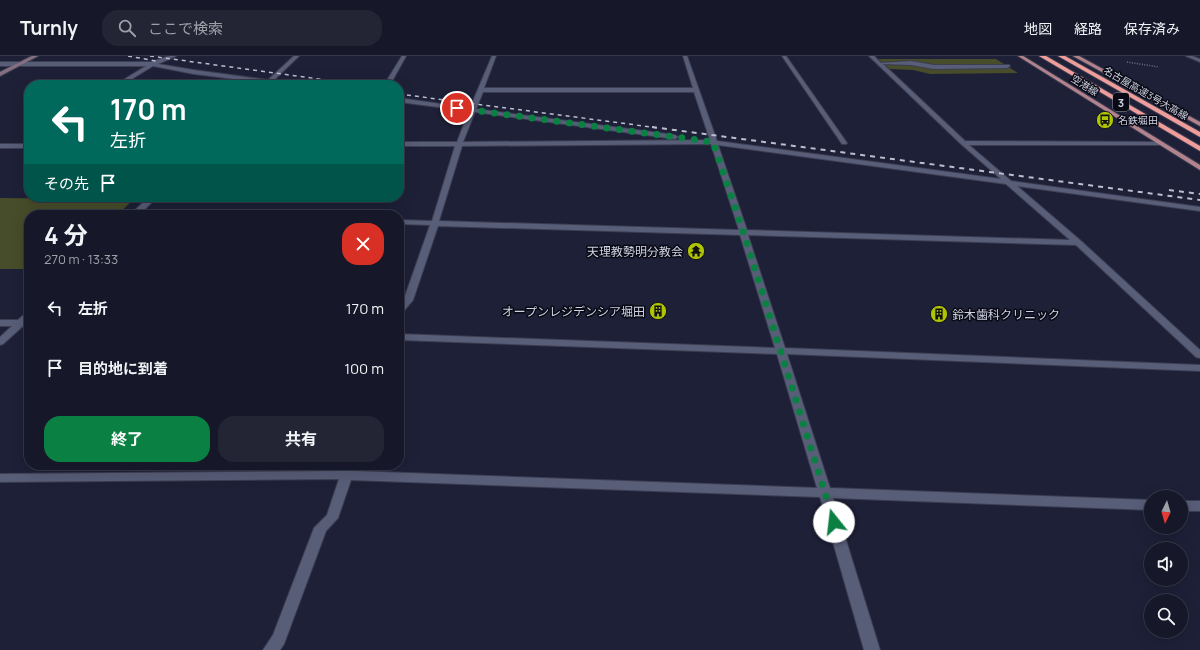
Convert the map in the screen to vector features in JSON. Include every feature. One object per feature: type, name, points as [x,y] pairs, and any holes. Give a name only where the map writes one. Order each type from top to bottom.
[{"type":"highway","name":"名古屋高速3号大高線","points":[[1042,56],[1200,149]]},
{"type":"highway","name":"名古屋高速3号大高線","points":[[1061,56],[1200,135]]},
{"type":"main road","name":"空港線","points":[[1020,56],[1200,168]]},
{"type":"main road","name":"空港線","points":[[1075,56],[1200,124]]},
{"type":"street","points":[[0,74],[37,56]]},
{"type":"street","points":[[126,80],[152,64],[174,56]]},
{"type":"street","points":[[272,80],[297,56]]},
{"type":"street","points":[[390,80],[404,56]]},
{"type":"street","points":[[404,305],[408,300],[435,223],[459,144],[494,56]]},
{"type":"street","points":[[685,56],[781,350],[826,493],[872,650]]},
{"type":"street","points":[[784,56],[844,144]]},
{"type":"street","points":[[871,56],[963,143],[1078,243],[1200,355]]},
{"type":"street","points":[[1188,56],[1200,61]]},
{"type":"street","points":[[955,59],[966,66]]},
{"type":"street","points":[[883,63],[911,63],[934,67],[1007,66]]},
{"type":"street","points":[[0,64],[152,64],[245,80]]},
{"type":"street","points":[[984,66],[994,73]]},
{"type":"street","points":[[480,90],[696,90]]},
{"type":"street","points":[[404,101],[1200,209]]},
{"type":"street","points":[[404,144],[713,142]]},
{"type":"street","points":[[19,146],[24,143]]},
{"type":"street","points":[[963,143],[1160,143]]},
{"type":"street","points":[[0,146],[24,146]]},
{"type":"street","points":[[139,210],[148,202]]},
{"type":"street","points":[[404,222],[744,234],[1078,243]]},
{"type":"street","points":[[0,323],[24,323]]},
{"type":"street","points":[[0,342],[24,324]]},
{"type":"street","points":[[404,337],[781,350],[1200,368]]},
{"type":"street","points":[[271,650],[279,639],[321,528],[332,518],[349,470]]},
{"type":"street","points":[[0,478],[349,470],[826,493],[1144,505]]},
{"type":"street","points":[[1188,506],[1200,506]]},
{"type":"path","points":[[1125,62],[1158,67]]},
{"type":"green space","points":[[878,59],[996,59],[1018,73],[930,74],[913,70],[890,69]]},
{"type":"green space","points":[[0,198],[24,198],[24,202],[131,202],[122,210],[24,210],[24,269],[0,269]]},
{"type":"railway","points":[[128,56],[156,61]]},
{"type":"railway","points":[[150,56],[326,80]]},
{"type":"railway","points":[[404,95],[659,128]]},
{"type":"railway","points":[[652,127],[1200,200]]},
{"type":"railway","points":[[1169,190],[1200,194]]},
{"type":"place","name":"名鉄堀田","points":[[1105,120]]},
{"type":"place","name":"天理教勢明分教会","points":[[696,251]]},
{"type":"place","name":"オープンレジデンシア堀田","points":[[658,311]]},
{"type":"place","name":"鈴木歯科クリニック","points":[[939,314]]},
{"type":"route","points":[[457,108],[713,142],[744,234],[834,522]]}]
